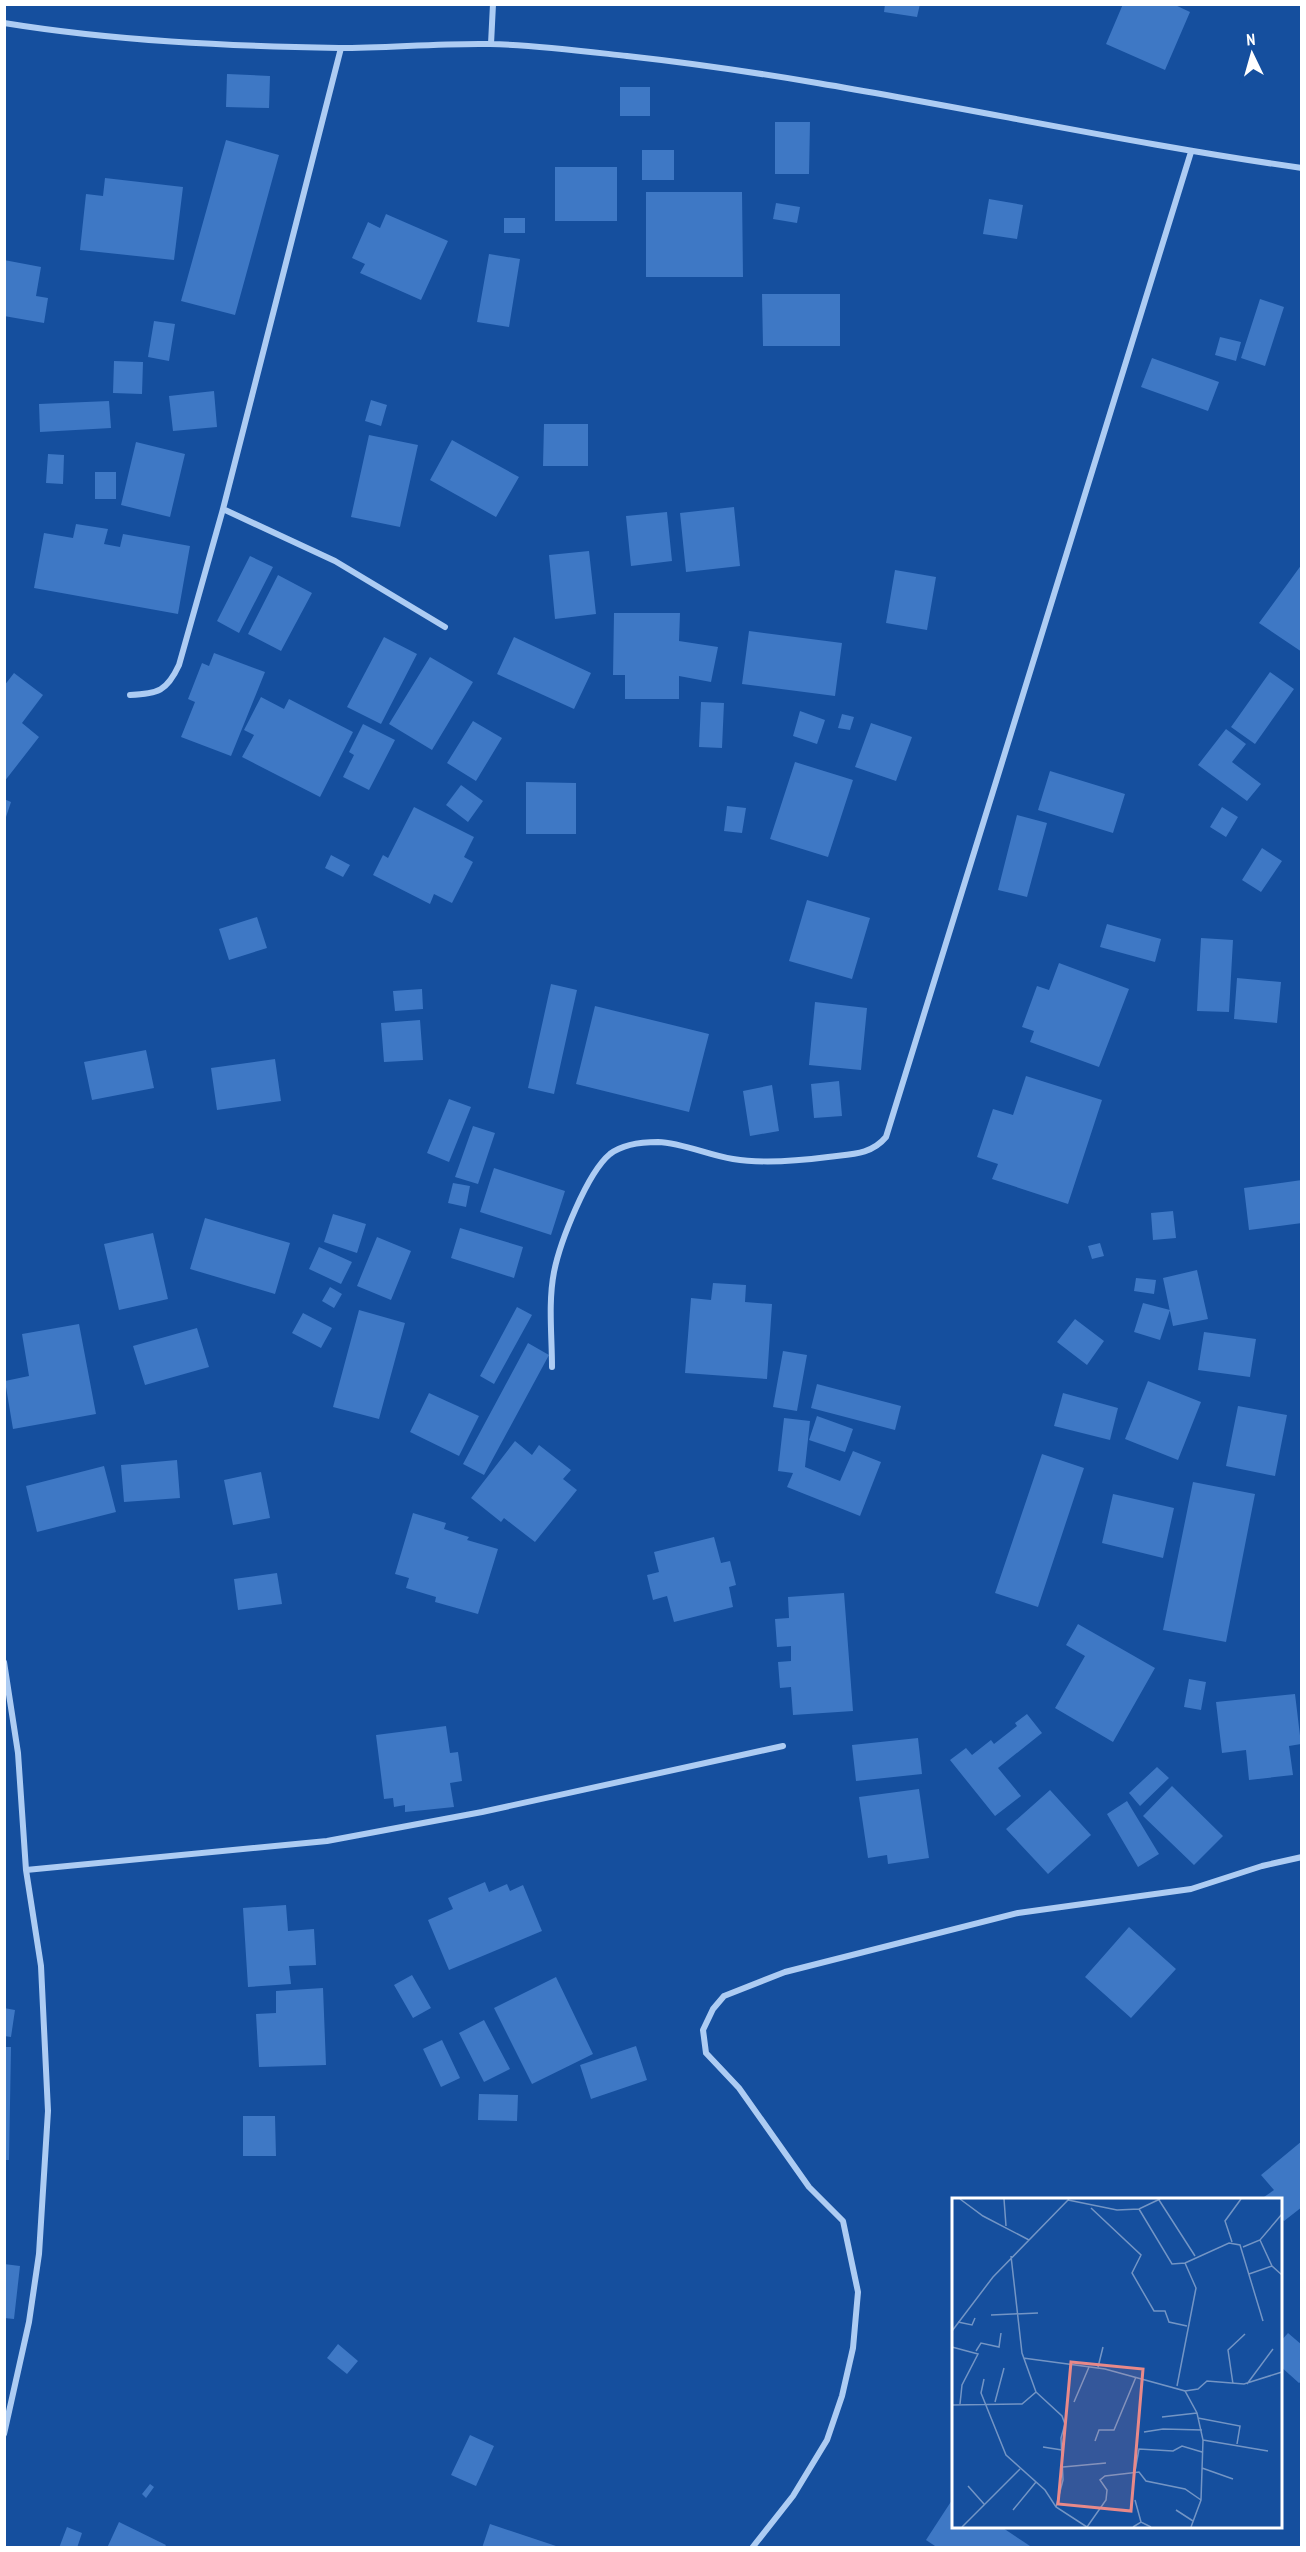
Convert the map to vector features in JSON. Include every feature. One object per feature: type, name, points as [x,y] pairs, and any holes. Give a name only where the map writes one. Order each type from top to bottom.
[{"type":"street","points":[[491,44],[493,4]]},
{"type":"street","points":[[4,23],[129,39],[341,48],[491,44],[627,56],[761,74],[1191,152],[1302,168]]},
{"type":"street","points":[[130,695],[150,694],[169,685],[180,665],[223,509],[341,48]]},
{"type":"street","points":[[552,1367],[554,1273],[582,1197],[598,1167],[611,1154],[629,1145],[661,1142],[734,1159],[805,1160],[869,1152],[886,1137],[1191,152]]},
{"type":"street","points":[[223,509],[335,561],[445,627]]},
{"type":"street","points":[[4,1662],[18,1753],[26,1870],[41,1966],[48,2111],[39,2254],[29,2322],[4,2434]]},
{"type":"street","points":[[26,1870],[327,1841],[482,1812],[783,1746]]},
{"type":"street","points":[[752,2547],[793,2496],[827,2440],[842,2396],[853,2348],[858,2292],[843,2221],[809,2187],[739,2088],[706,2053],[703,2030],[713,2009],[724,1996],[785,1972],[1018,1913],[1191,1889],[1262,1866],[1302,1857]]},
{"type":"building","points":[[885,4],[920,4],[917,17],[884,12]]},
{"type":"building","points":[[1123,4],[1173,4],[1190,12],[1165,70],[1106,44]]},
{"type":"building","points":[[227,74],[270,76],[269,108],[226,107]]},
{"type":"building","points":[[620,87],[650,87],[650,116],[620,116]]},
{"type":"building","points":[[775,122],[810,122],[809,174],[775,174]]},
{"type":"building","points":[[226,140],[279,155],[235,315],[181,301]]},
{"type":"building","points":[[642,150],[674,150],[674,180],[642,180]]},
{"type":"building","points":[[555,167],[617,167],[617,221],[555,221]]},
{"type":"building","points":[[105,178],[183,187],[174,260],[80,250],[86,194],[103,196]]},
{"type":"building","points":[[646,192],[742,192],[743,277],[646,277]]},
{"type":"building","points":[[989,199],[1023,205],[1017,239],[983,234]]},
{"type":"building","points":[[776,203],[800,207],[797,223],[773,219]]},
{"type":"building","points":[[386,214],[448,241],[421,300],[360,273],[365,264],[352,258],[368,222],[380,228]]},
{"type":"building","points":[[504,218],[525,218],[525,233],[504,233]]},
{"type":"building","points":[[489,254],[520,259],[509,327],[477,322]]},
{"type":"building","points":[[4,260],[41,267],[36,296],[48,298],[44,323],[4,316]]},
{"type":"building","points":[[762,294],[840,294],[840,346],[763,346]]},
{"type":"building","points":[[1260,299],[1284,307],[1265,366],[1241,358]]},
{"type":"building","points":[[154,321],[175,324],[169,361],[148,357]]},
{"type":"building","points":[[1220,337],[1241,342],[1236,361],[1215,355]]},
{"type":"building","points":[[1152,358],[1219,382],[1208,411],[1141,387]]},
{"type":"building","points":[[114,361],[143,362],[142,394],[113,393]]},
{"type":"building","points":[[214,391],[217,427],[173,431],[169,396]]},
{"type":"building","points":[[371,400],[387,405],[381,426],[365,421]]},
{"type":"building","points":[[109,401],[111,428],[40,432],[39,404]]},
{"type":"building","points":[[544,424],[588,424],[588,466],[543,466]]},
{"type":"building","points":[[369,435],[418,445],[400,527],[351,517]]},
{"type":"building","points":[[452,440],[519,477],[496,517],[430,480]]},
{"type":"building","points":[[136,442],[185,454],[170,517],[121,505]]},
{"type":"building","points":[[48,454],[64,455],[63,484],[46,483]]},
{"type":"building","points":[[95,472],[116,472],[116,499],[95,499]]},
{"type":"building","points":[[734,507],[740,566],[686,572],[680,513]]},
{"type":"building","points":[[667,512],[672,561],[631,566],[626,516]]},
{"type":"building","points":[[76,524],[108,529],[104,544],[120,547],[123,534],[190,546],[178,614],[34,588],[44,533],[73,538]]},
{"type":"building","points":[[589,551],[596,614],[555,619],[549,555]]},
{"type":"building","points":[[250,556],[273,567],[239,633],[217,621]]},
{"type":"building","points":[[1302,564],[1302,652],[1259,623]]},
{"type":"building","points":[[895,570],[936,577],[927,630],[886,623]]},
{"type":"building","points":[[278,575],[312,593],[281,651],[248,634]]},
{"type":"building","points":[[614,613],[680,613],[679,641],[718,647],[711,682],[679,676],[679,699],[625,699],[625,675],[613,675]]},
{"type":"building","points":[[749,631],[842,643],[835,696],[742,684]]},
{"type":"building","points":[[384,637],[417,654],[381,724],[347,707]]},
{"type":"building","points":[[514,637],[591,673],[574,709],[497,674]]},
{"type":"building","points":[[214,653],[265,672],[231,756],[181,737],[195,702],[188,699],[202,663],[209,666]]},
{"type":"building","points":[[430,657],[473,682],[432,750],[389,724]]},
{"type":"building","points":[[1270,672],[1294,689],[1255,744],[1231,727]]},
{"type":"building","points":[[14,673],[43,695],[22,723],[39,737],[4,782],[4,686]]},
{"type":"building","points":[[261,697],[284,709],[289,699],[353,732],[320,797],[242,757],[254,735],[244,730]]},
{"type":"building","points":[[701,702],[724,703],[722,748],[699,747]]},
{"type":"building","points":[[800,711],[825,720],[817,744],[793,736]]},
{"type":"building","points":[[842,714],[854,717],[850,730],[838,728]]},
{"type":"building","points":[[473,721],[502,738],[476,781],[447,763]]},
{"type":"building","points":[[871,723],[912,737],[896,781],[855,767]]},
{"type":"building","points":[[363,724],[395,740],[369,790],[343,777],[354,755],[349,752]]},
{"type":"building","points":[[1226,729],[1246,744],[1232,762],[1261,784],[1247,801],[1198,765]]},
{"type":"building","points":[[795,762],[853,780],[828,857],[770,839]]},
{"type":"building","points":[[1050,771],[1125,794],[1113,833],[1038,810]]},
{"type":"building","points":[[526,782],[576,783],[576,834],[526,834]]},
{"type":"building","points":[[461,785],[483,801],[468,822],[446,805]]},
{"type":"building","points":[[4,799],[11,802],[5,820],[4,820]]},
{"type":"building","points":[[727,806],[746,808],[742,833],[724,831]]},
{"type":"building","points":[[414,807],[474,837],[464,857],[473,862],[452,903],[434,894],[430,904],[373,875],[383,855],[388,858]]},
{"type":"building","points":[[1222,807],[1238,817],[1226,837],[1210,827]]},
{"type":"building","points":[[1017,815],[1047,823],[1027,897],[998,890]]},
{"type":"building","points":[[1262,848],[1282,861],[1261,892],[1242,880]]},
{"type":"building","points":[[331,855],[350,865],[343,877],[325,868]]},
{"type":"building","points":[[807,900],[870,918],[852,979],[789,961]]},
{"type":"building","points":[[257,917],[267,948],[229,960],[219,929]]},
{"type":"building","points":[[1107,924],[1161,939],[1155,962],[1100,947]]},
{"type":"building","points":[[1201,938],[1233,940],[1229,1012],[1197,1011]]},
{"type":"building","points":[[1059,963],[1129,989],[1099,1067],[1030,1042],[1034,1031],[1022,1027],[1037,986],[1049,990]]},
{"type":"building","points":[[1237,978],[1281,982],[1277,1023],[1234,1019]]},
{"type":"building","points":[[551,984],[577,990],[554,1094],[528,1088]]},
{"type":"building","points":[[422,989],[423,1009],[395,1011],[393,991]]},
{"type":"building","points":[[815,1002],[867,1008],[861,1070],[809,1065]]},
{"type":"building","points":[[595,1006],[709,1034],[689,1112],[576,1084]]},
{"type":"building","points":[[420,1020],[423,1060],[384,1062],[381,1023]]},
{"type":"building","points":[[146,1050],[154,1088],[92,1100],[84,1062]]},
{"type":"building","points":[[275,1059],[281,1101],[217,1110],[211,1068]]},
{"type":"building","points":[[1026,1076],[1102,1100],[1068,1204],[992,1179],[998,1164],[977,1157],[993,1109],[1013,1115]]},
{"type":"building","points":[[839,1081],[842,1116],[814,1118],[811,1084]]},
{"type":"building","points":[[772,1085],[779,1131],[750,1136],[743,1091]]},
{"type":"building","points":[[449,1099],[471,1107],[449,1162],[427,1153]]},
{"type":"building","points":[[473,1126],[495,1133],[478,1184],[455,1177]]},
{"type":"building","points":[[494,1168],[565,1191],[551,1235],[480,1212]]},
{"type":"building","points":[[1302,1180],[1302,1223],[1249,1230],[1244,1188]]},
{"type":"building","points":[[453,1183],[470,1186],[466,1207],[448,1203]]},
{"type":"building","points":[[1173,1211],[1176,1238],[1153,1240],[1151,1213]]},
{"type":"building","points":[[333,1214],[366,1224],[357,1253],[324,1242]]},
{"type":"building","points":[[205,1218],[290,1243],[275,1294],[190,1269]]},
{"type":"building","points":[[460,1228],[523,1247],[514,1278],[451,1258]]},
{"type":"building","points":[[153,1233],[168,1299],[119,1310],[104,1244]]},
{"type":"building","points":[[377,1237],[411,1251],[391,1300],[357,1286]]},
{"type":"building","points":[[1100,1243],[1104,1256],[1092,1259],[1088,1246]]},
{"type":"building","points":[[319,1247],[352,1262],[341,1284],[309,1269]]},
{"type":"building","points":[[1197,1270],[1208,1319],[1173,1326],[1163,1278]]},
{"type":"building","points":[[1136,1278],[1156,1280],[1154,1294],[1134,1291]]},
{"type":"building","points":[[713,1283],[746,1285],[745,1302],[772,1304],[767,1379],[685,1373],[691,1298],[711,1300]]},
{"type":"building","points":[[330,1287],[342,1294],[334,1308],[322,1301]]},
{"type":"building","points":[[1143,1303],[1170,1310],[1160,1340],[1134,1332]]},
{"type":"building","points":[[517,1307],[532,1315],[494,1384],[480,1376]]},
{"type":"building","points":[[359,1310],[405,1323],[379,1419],[333,1407]]},
{"type":"building","points":[[303,1313],[332,1328],[321,1348],[292,1333]]},
{"type":"building","points":[[1075,1319],[1104,1341],[1087,1365],[1057,1342]]},
{"type":"building","points":[[79,1324],[96,1414],[13,1429],[5,1381],[29,1376],[22,1334]]},
{"type":"building","points":[[197,1328],[209,1367],[145,1385],[133,1346]]},
{"type":"building","points":[[1204,1332],[1256,1339],[1250,1377],[1198,1370]]},
{"type":"building","points":[[528,1343],[549,1355],[484,1475],[463,1464]]},
{"type":"building","points":[[783,1351],[807,1355],[797,1411],[773,1407]]},
{"type":"building","points":[[1148,1381],[1201,1402],[1178,1460],[1125,1439]]},
{"type":"building","points":[[817,1384],[901,1406],[895,1430],[811,1408]]},
{"type":"building","points":[[429,1393],[479,1416],[459,1456],[410,1432]]},
{"type":"building","points":[[1063,1393],[1118,1408],[1110,1440],[1054,1426]]},
{"type":"building","points":[[1238,1406],[1287,1415],[1275,1476],[1226,1466]]},
{"type":"building","points":[[817,1416],[853,1429],[845,1452],[809,1440]]},
{"type":"building","points":[[784,1418],[810,1421],[805,1467],[840,1481],[853,1451],[881,1462],[860,1516],[787,1487],[793,1473],[778,1471]]},
{"type":"building","points":[[515,1441],[532,1455],[539,1445],[571,1470],[563,1479],[577,1490],[535,1542],[504,1518],[501,1522],[471,1498]]},
{"type":"building","points":[[1042,1454],[1084,1468],[1038,1607],[995,1593]]},
{"type":"building","points":[[177,1460],[180,1498],[124,1502],[121,1465]]},
{"type":"building","points":[[104,1466],[116,1512],[37,1532],[26,1486]]},
{"type":"building","points":[[261,1472],[270,1518],[233,1525],[224,1480]]},
{"type":"building","points":[[1193,1482],[1255,1494],[1226,1642],[1163,1630]]},
{"type":"building","points":[[1113,1494],[1174,1508],[1163,1558],[1102,1543]]},
{"type":"building","points":[[413,1513],[446,1523],[444,1529],[469,1537],[467,1540],[498,1549],[478,1614],[435,1602],[436,1597],[406,1588],[409,1578],[395,1574]]},
{"type":"building","points":[[714,1537],[721,1563],[730,1561],[736,1585],[729,1587],[733,1607],[674,1622],[667,1596],[653,1600],[647,1575],[659,1572],[654,1552]]},
{"type":"building","points":[[277,1573],[282,1604],[238,1610],[234,1579]]},
{"type":"building","points":[[844,1593],[853,1711],[793,1715],[791,1687],[780,1688],[778,1662],[791,1661],[791,1646],[777,1647],[775,1619],[789,1618],[788,1597]]},
{"type":"building","points":[[1078,1624],[1155,1668],[1113,1742],[1055,1708],[1085,1656],[1066,1645]]},
{"type":"building","points":[[1189,1679],[1206,1682],[1201,1710],[1184,1707]]},
{"type":"building","points":[[1295,1694],[1301,1744],[1289,1746],[1293,1775],[1249,1780],[1246,1750],[1222,1753],[1216,1702]]},
{"type":"building","points":[[1027,1714],[1042,1733],[998,1768],[1021,1796],[995,1816],[950,1760],[966,1748],[972,1755],[991,1740],[994,1744],[1017,1726],[1015,1723]]},
{"type":"building","points":[[446,1726],[450,1753],[458,1752],[462,1781],[450,1783],[454,1807],[405,1812],[405,1805],[394,1807],[393,1798],[384,1799],[376,1735]]},
{"type":"building","points":[[918,1738],[922,1774],[856,1781],[852,1745]]},
{"type":"building","points":[[1157,1767],[1169,1778],[1140,1806],[1129,1793]]},
{"type":"building","points":[[1172,1786],[1223,1836],[1194,1865],[1143,1816]]},
{"type":"building","points":[[919,1789],[929,1858],[888,1864],[887,1855],[868,1858],[859,1797]]},
{"type":"building","points":[[1050,1790],[1091,1835],[1048,1874],[1006,1829]]},
{"type":"building","points":[[1127,1801],[1159,1854],[1138,1867],[1107,1814]]},
{"type":"building","points":[[485,1882],[489,1892],[507,1884],[510,1891],[523,1885],[542,1931],[449,1970],[428,1920],[453,1909],[448,1898]]},
{"type":"building","points":[[286,1905],[288,1931],[314,1929],[316,1965],[289,1966],[291,1984],[248,1987],[243,1908]]},
{"type":"building","points":[[1129,1927],[1176,1969],[1131,2018],[1085,1977]]},
{"type":"building","points":[[412,1975],[431,2008],[413,2018],[394,1985]]},
{"type":"building","points":[[556,1977],[593,2054],[532,2084],[494,2008]]},
{"type":"building","points":[[323,1988],[326,2065],[259,2067],[256,2014],[276,2013],[276,1991]]},
{"type":"building","points":[[4,2008],[15,2010],[11,2037],[4,2036]]},
{"type":"building","points":[[484,2020],[510,2069],[484,2082],[459,2033]]},
{"type":"building","points":[[442,2040],[460,2078],[441,2087],[423,2049]]},
{"type":"building","points":[[636,2046],[647,2080],[591,2099],[580,2065]]},
{"type":"building","points":[[4,2047],[11,2047],[9,2160],[4,2160]]},
{"type":"building","points":[[479,2094],[518,2095],[517,2121],[478,2120]]},
{"type":"building","points":[[243,2116],[275,2116],[276,2156],[243,2156]]},
{"type":"building","points":[[1302,2141],[1302,2207],[1284,2221],[1282,2219],[1282,2198],[1265,2198],[1274,2190],[1261,2175]]},
{"type":"building","points":[[4,2264],[20,2266],[14,2319],[4,2318]]},
{"type":"building","points":[[1288,2333],[1302,2345],[1302,2381],[1299,2383],[1282,2368],[1282,2340]]},
{"type":"building","points":[[338,2344],[358,2361],[347,2374],[327,2358]]},
{"type":"building","points":[[470,2435],[494,2446],[476,2486],[451,2475]]},
{"type":"building","points":[[150,2484],[154,2487],[146,2498],[142,2494]]},
{"type":"building","points":[[952,2500],[952,2528],[1003,2528],[1033,2548],[938,2548],[926,2540]]},
{"type":"building","points":[[119,2522],[166,2545],[164,2548],[107,2548]]},
{"type":"building","points":[[490,2524],[559,2547],[559,2548],[482,2548]]},
{"type":"building","points":[[67,2527],[82,2533],[77,2548],[59,2548]]}]
